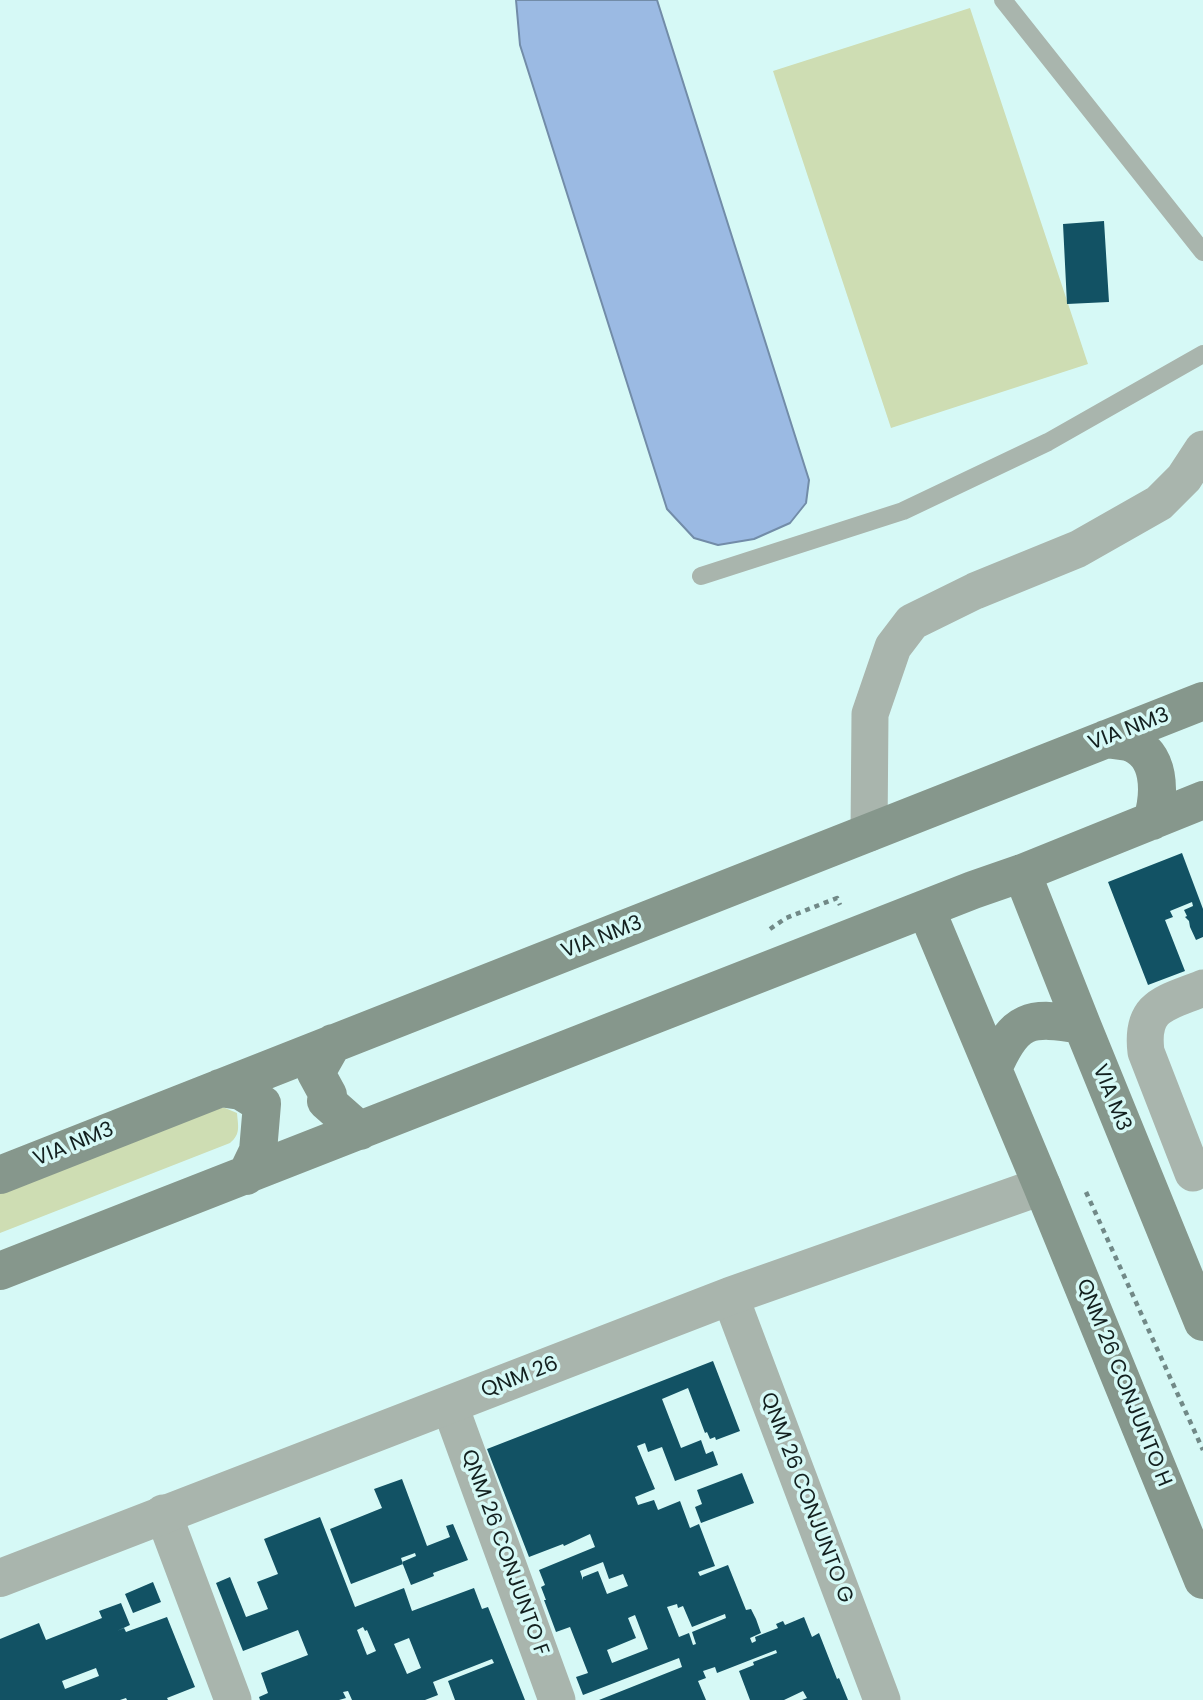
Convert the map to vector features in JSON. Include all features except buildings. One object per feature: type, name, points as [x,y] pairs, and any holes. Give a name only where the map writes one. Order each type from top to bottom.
[{"type":"main road","name":"VIA NM3","points":[[0,1175],[1203,701]]},
{"type":"main road","points":[[1106,739],[1136,746],[1144,751],[1153,764],[1158,793],[1152,821]]},
{"type":"main road","points":[[0,1272],[1203,800]]},
{"type":"main road","name":"VIA M3","points":[[1022,873],[1203,1322]]},
{"type":"main road","points":[[926,909],[1042,1186]]},
{"type":"main road","points":[[993,1069],[1010,1036],[1026,1022],[1046,1019],[1082,1025]]},
{"type":"main road","points":[[332,1043],[317,1073],[328,1096],[326,1101],[360,1131]]},
{"type":"main road","points":[[220,1088],[241,1091],[262,1104],[257,1151],[246,1176]]},
{"type":"main road","name":"QNM 26 CONJUNTO H","points":[[1042,1186],[1203,1580]]},
{"type":"street","points":[[869,832],[870,714],[893,647],[912,622],[975,591],[1079,549],[1159,503],[1184,478],[1203,449]]},
{"type":"street","points":[[1200,1180],[1146,1052],[1144,1036],[1147,1022],[1156,1007],[1203,988]]},
{"type":"street","name":"QNM 26","points":[[0,1577],[730,1296],[1042,1186]]},
{"type":"street","name":"QNM 26 CONJUNTO G","points":[[730,1296],[882,1700]]},
{"type":"street","name":"QNM 26 CONJUNTO F","points":[[450,1406],[557,1700]]},
{"type":"street","points":[[163,1513],[233,1700]]},
{"type":"lane","points":[[1003,0],[1203,252]]},
{"type":"lane","points":[[701,576],[902,511],[1048,442],[1203,354]]},
{"type":"path","points":[[764,932],[786,918],[837,898],[841,909]]},
{"type":"path","points":[[1084,1187],[1203,1450]]},
{"type":"green space","points":[[970,8],[1088,364],[891,428],[773,71]]},
{"type":"green space","points":[[215,1107],[237,1113],[237,1133],[230,1143],[0,1233],[0,1187]]},
{"type":"water","points":[[516,0],[657,0],[809,480],[806,503],[790,523],[754,539],[718,545],[694,538],[667,509],[520,45]]}]
